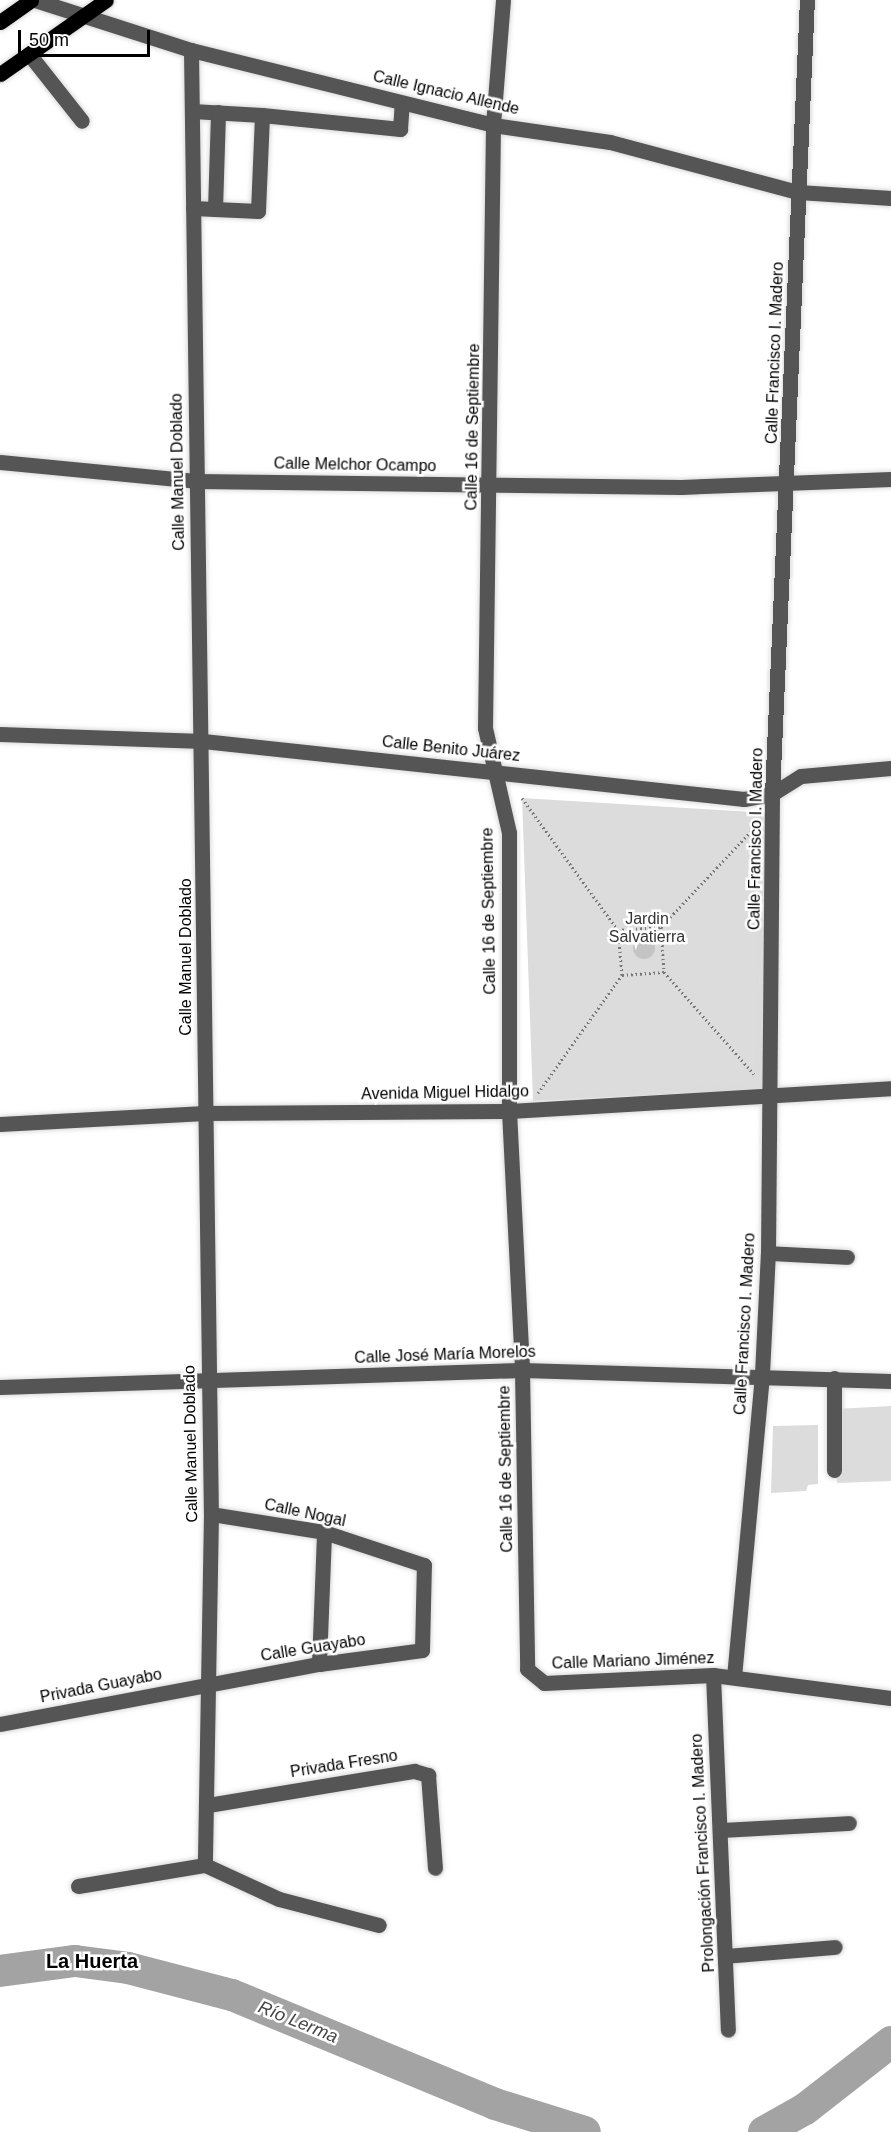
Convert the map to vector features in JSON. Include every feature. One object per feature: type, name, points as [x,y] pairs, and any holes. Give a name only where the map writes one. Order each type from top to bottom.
[{"type":"main road","points":[[0,22],[33,0]]},
{"type":"main road","points":[[0,74],[106,0]]},
{"type":"street","name":"Calle Ignacio Allende","points":[[33,0],[82,18],[191,50],[493,125],[610,142],[798,192],[891,198]]},
{"type":"street","name":"Calle 16 de Septiembre","points":[[503,0],[493,125],[491,485],[485,728],[509,833],[508,1111],[522,1370],[527,1669],[534,1678]]},
{"type":"street","name":"Calle Francisco I. Madero","points":[[734,1677],[762,1374],[768,1253],[772,1096],[772,794],[789,484],[798,192],[807,0]]},
{"type":"street","name":"Calle Manuel Doblado","points":[[191,50],[196,480],[203,741],[204,1113],[211,1514],[206,1865]]},
{"type":"street","points":[[29,54],[82,122]]},
{"type":"street","points":[[192,111],[262,115],[400,129],[402,102]]},
{"type":"street","points":[[215,209],[218,112]]},
{"type":"street","points":[[193,208],[258,211],[262,115]]},
{"type":"street","name":"Calle Melchor Ocampo","points":[[0,462],[196,480],[491,485],[789,484],[891,479]]},
{"type":"street","name":"Calle Benito Juárez","points":[[0,734],[203,741],[744,799],[772,794],[801,776],[891,768]]},
{"type":"street","name":"Avenida Miguel Hidalgo","points":[[0,1124],[204,1113],[508,1111],[891,1088]]},
{"type":"street","points":[[768,1253],[848,1257]]},
{"type":"street","name":"Calle José María Morelos","points":[[0,1388],[522,1370],[762,1374],[891,1381]]},
{"type":"street","points":[[834,1378],[834,1470]]},
{"type":"street","name":"Calle Nogal","points":[[211,1514],[324,1532],[424,1565],[422,1650]]},
{"type":"street","points":[[319,1664],[324,1532]]},
{"type":"street","name":"Calle Guayabo","points":[[210,1683],[319,1664],[422,1650]]},
{"type":"street","name":"Calle Mariano Jiménez","points":[[534,1678],[544,1683],[713,1675],[891,1698]]},
{"type":"street","name":"Prolongación Francisco I. Madero","points":[[713,1675],[728,2030]]},
{"type":"street","name":"Privada Guayabo","points":[[0,1724],[210,1683]]},
{"type":"street","name":"Privada Fresno","points":[[208,1805],[414,1771],[428,1775],[433,1784],[435,1868]]},
{"type":"street","points":[[720,1830],[849,1823]]},
{"type":"street","points":[[78,1886],[206,1865],[279,1899],[379,1925]]},
{"type":"street","points":[[725,1956],[835,1947]]},
{"type":"path","points":[[522,798],[618,930],[622,975],[532,1101]]},
{"type":"path","points":[[618,930],[661,927],[760,822]]},
{"type":"path","points":[[661,927],[664,972],[760,1081]]},
{"type":"path","points":[[622,975],[664,972]]},
{"type":"green space","name":"Jardin Salvatierra","points":[[522,798],[768,813],[768,1089],[533,1101]]},
{"type":"green space","points":[[891,1406],[891,1481],[837,1483],[835,1409]]},
{"type":"green space","points":[[818,1425],[818,1484],[808,1485],[806,1491],[771,1493],[773,1426]]},
{"type":"building","points":[[644,937],[654,944],[655,948],[648,958],[644,959],[634,952],[633,948],[640,938]]},
{"type":"waterway","name":"Río Lerma","points":[[0,1971],[75,1961],[128,1968],[232,1995],[495,2104],[585,2132]]},
{"type":"waterway","name":"Río Lerma","points":[[764,2132],[805,2109],[891,2042]]},
{"type":"district","name":"La Huerta","points":[[92,1961]]}]
